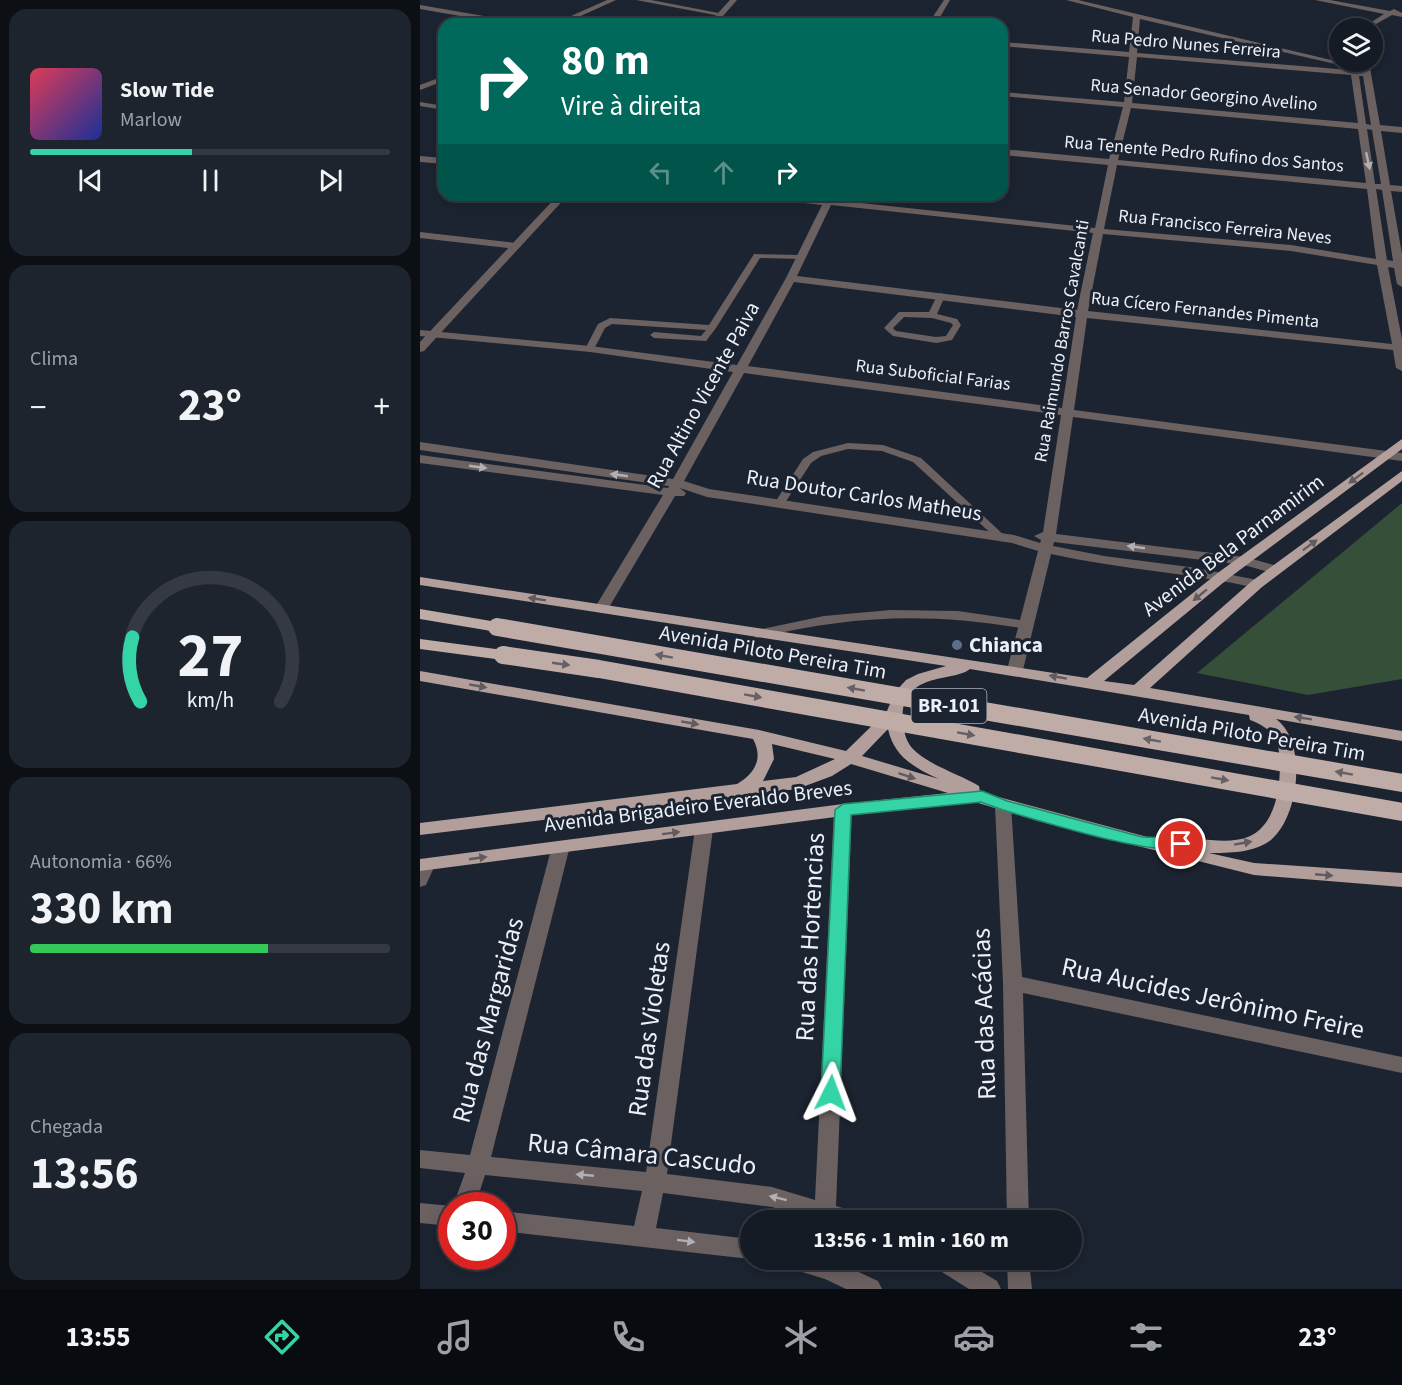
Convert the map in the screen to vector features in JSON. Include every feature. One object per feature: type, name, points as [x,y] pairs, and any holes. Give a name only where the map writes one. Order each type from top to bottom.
[{"type":"highway","name":"Avenida Piloto Pereira Tim","points":[[420,614],[1402,783]]},
{"type":"highway","name":"BR-101","points":[[420,644],[610,671],[1402,812]]},
{"type":"main road","name":"Avenida Bela Parnamirim","points":[[1091,683],[1224,575],[1402,442]]},
{"type":"main road","points":[[1137,691],[1257,584],[1402,475]]},
{"type":"main road","points":[[420,581],[757,634],[1016,670],[1402,736]]},
{"type":"main road","name":"Avenida Brigadeiro Everaldo Breves","points":[[420,829],[779,787],[814,778],[851,758],[892,716],[899,697],[920,677],[944,670],[990,666]]},
{"type":"main road","points":[[420,676],[759,735],[851,758],[982,796],[1003,805],[1254,869],[1402,880]]},
{"type":"main road","points":[[1142,842],[1238,844],[1264,836],[1278,822],[1286,785],[1286,745],[1283,736],[1269,721],[1224,705]]},
{"type":"main road","points":[[892,716],[904,750],[917,760],[956,778],[982,796]]},
{"type":"main road","points":[[738,792],[758,778],[764,769],[767,751],[759,735]]},
{"type":"main road","name":"Avenida Brigadeiro Everaldo Breves","points":[[422,870],[561,846],[843,810],[982,796]]},
{"type":"street","points":[[639,0],[723,11]]},
{"type":"street","points":[[669,0],[723,11]]},
{"type":"street","points":[[717,18],[734,0]]},
{"type":"street","points":[[936,18],[947,0]]},
{"type":"street","points":[[1069,0],[1329,61]]},
{"type":"street","points":[[1318,0],[1399,13]]},
{"type":"street","points":[[1343,0],[1399,13]]},
{"type":"street","points":[[573,18],[617,2]]},
{"type":"street","points":[[586,18],[617,2]]},
{"type":"street","points":[[420,7],[484,18]]},
{"type":"street","points":[[420,13],[450,18]]},
{"type":"street","points":[[1392,24],[1399,13]]},
{"type":"street","points":[[1383,20],[1399,13]]},
{"type":"street","name":"Rua Raimundo Barros Cavalcanti","points":[[1016,670],[1049,535],[1065,411],[1082,314],[1113,160],[1128,102],[1137,16]]},
{"type":"street","name":"Rua Pedro Nunes Ferreira","points":[[1008,44],[1329,66]]},
{"type":"street","points":[[1354,72],[1382,263],[1402,368]]},
{"type":"street","points":[[1367,72],[1374,125],[1388,185],[1402,284]]},
{"type":"street","points":[[420,88],[438,80]]},
{"type":"street","name":"Rua Senador Georgino Avelino","points":[[1008,92],[1402,128]]},
{"type":"street","points":[[1357,99],[1371,100]]},
{"type":"street","points":[[420,104],[438,107]]},
{"type":"street","name":"Rua Tenente Pedro Rufino dos Santos","points":[[1008,151],[1372,184],[1402,184]]},
{"type":"street","points":[[420,159],[438,160]]},
{"type":"street","name":"Rua Tenente Pedro Rufino dos Santos","points":[[1388,185],[1402,189]]},
{"type":"street","points":[[420,350],[557,201]]},
{"type":"street","name":"Rua Altino Vicente Paiva","points":[[601,609],[673,488],[791,278],[828,201]]},
{"type":"street","name":"Rua Francisco Ferreira Neves","points":[[846,201],[1098,231],[1291,248],[1400,266]]},
{"type":"street","points":[[420,235],[516,246]]},
{"type":"street","name":"Rua Cícero Fernandes Pimenta","points":[[791,278],[1082,314],[1400,348]]},
{"type":"street","name":"Rua Suboficial Farias","points":[[420,325],[437,331],[459,334],[740,368],[1402,457]]},
{"type":"street","name":"Rua Suboficial Farias","points":[[420,333],[437,331]]},
{"type":"street","name":"Rua Doutor Carlos Matheus","points":[[420,446],[673,488],[1007,538],[1045,550],[1224,575],[1257,584]]},
{"type":"street","name":"Rua Doutor Carlos Matheus","points":[[420,459],[673,488]]},
{"type":"street","name":"Rua Doutor Carlos Matheus","points":[[1007,538],[1049,535],[1245,561],[1276,570]]},
{"type":"street","name":"Rua das Acácias","points":[[1003,805],[1013,983],[1018,1210]]},
{"type":"street","name":"Rua das Hortencias","points":[[825,1210],[843,810]]},
{"type":"street","name":"Rua das Violetas","points":[[643,1236],[655,1182],[704,829]]},
{"type":"street","name":"Rua das Margaridas","points":[[469,1192],[478,1165],[561,846]]},
{"type":"street","name":"Rua Aucides Jerônimo Freire","points":[[1013,983],[1402,1065]]},
{"type":"street","name":"Rua Câmara Cascudo","points":[[420,1159],[655,1182],[772,1197],[821,1210]]},
{"type":"street","points":[[420,1213],[438,1215]]},
{"type":"street","points":[[516,1222],[740,1248]]},
{"type":"street","points":[[831,1270],[870,1289]]},
{"type":"street","points":[[958,1270],[989,1289]]},
{"type":"street","points":[[1019,1270],[1020,1289]]},
{"type":"lane","points":[[654,335],[703,339],[757,256],[801,257]]},
{"type":"lane","points":[[932,315],[941,296]]},
{"type":"lane","points":[[902,314],[932,315],[954,321],[957,325],[949,338],[936,340],[892,333],[888,328],[902,314]]},
{"type":"lane","points":[[590,349],[601,326],[609,321],[712,327]]},
{"type":"lane","points":[[779,504],[807,461],[817,454],[848,446],[883,448],[916,460],[1007,538]]},
{"type":"lane","points":[[757,634],[832,617],[871,612],[949,613],[1026,625]]},
{"type":"green space","points":[[1402,503],[1402,679],[1308,695],[1197,673]]},
{"type":"place","name":"Chianca","points":[[957,645]]},
{"type":"route","points":[[831,1093],[843,810],[982,796],[1003,805],[1142,842],[1181,844]]}]
